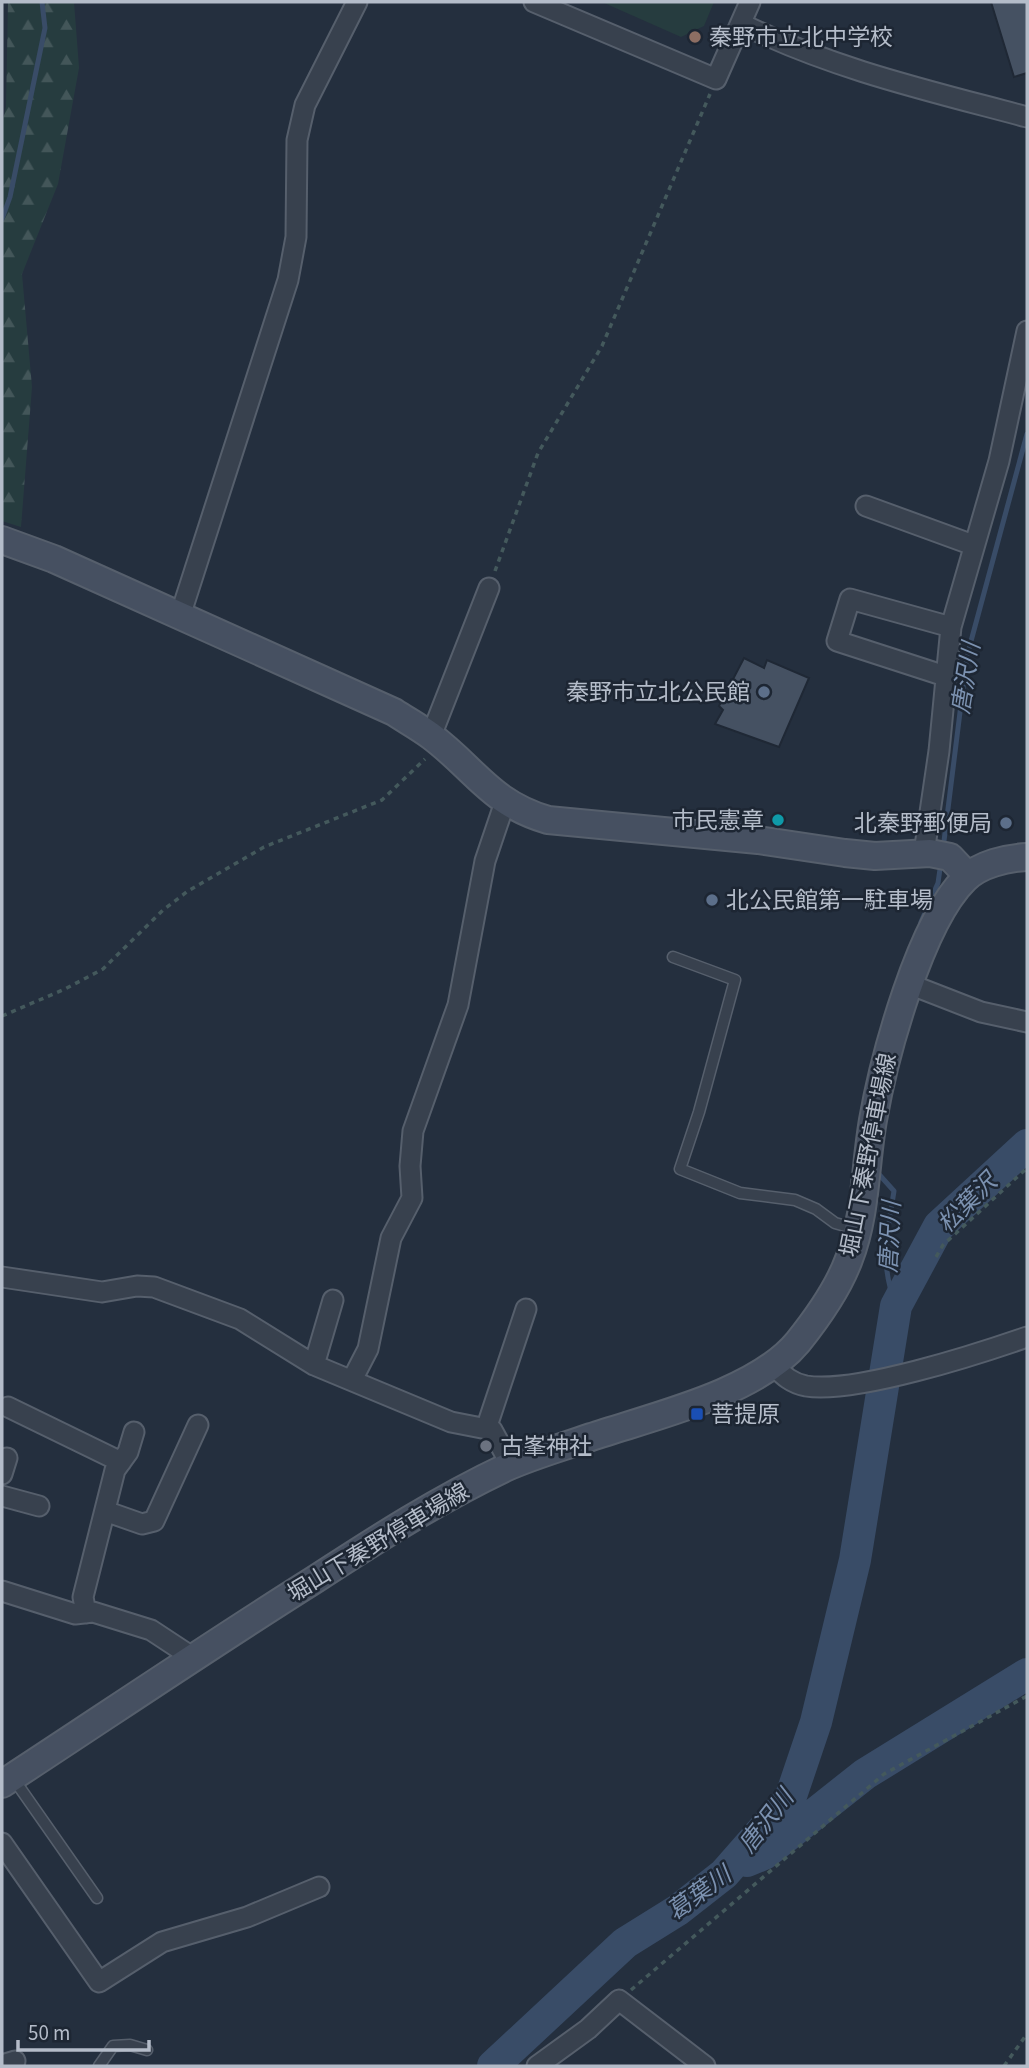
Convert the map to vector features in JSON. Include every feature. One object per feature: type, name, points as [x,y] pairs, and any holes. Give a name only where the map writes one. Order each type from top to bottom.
[{"type":"main road","points":[[2,540],[54,559],[394,712],[434,739],[483,786],[526,814],[548,820],[758,840],[855,854],[943,860]]},
{"type":"main road","name":"堀山下秦野停車場線","points":[[7,1781],[192,1657],[437,1501],[511,1465],[726,1390],[774,1366],[798,1342],[836,1288],[850,1258],[858,1229],[867,1159],[888,1050],[909,984],[949,898],[943,860],[992,863],[1027,857]]},
{"type":"street","points":[[180,616],[288,279],[296,237],[297,140],[305,105],[357,2]]},
{"type":"street","points":[[534,2],[716,79],[750,2]]},
{"type":"street","points":[[742,24],[787,46],[852,70],[1027,117]]},
{"type":"street","points":[[943,860],[939,751],[951,626],[999,461],[1027,331]]},
{"type":"street","points":[[866,506],[974,545]]},
{"type":"street","points":[[434,739],[489,588]]},
{"type":"street","points":[[945,676],[837,641],[850,598],[951,626]]},
{"type":"street","points":[[352,1380],[368,1349],[391,1238],[412,1198],[410,1166],[413,1131],[458,1004],[485,861],[505,802]]},
{"type":"street","points":[[909,984],[981,1012],[1027,1023]]},
{"type":"street","points":[[2,1277],[102,1292],[137,1286],[154,1287],[240,1319],[314,1365],[451,1422],[492,1430],[511,1465]]},
{"type":"street","points":[[314,1365],[333,1300]]},
{"type":"street","points":[[486,1429],[526,1309]]},
{"type":"street","points":[[774,1366],[790,1381],[807,1386],[851,1384],[894,1375],[1027,1336]]},
{"type":"street","points":[[8,1407],[121,1462]]},
{"type":"street","points":[[105,1511],[142,1524],[154,1521],[198,1426]]},
{"type":"street","points":[[86,1613],[83,1597],[115,1470],[134,1432]]},
{"type":"street","points":[[2,1496],[39,1506]]},
{"type":"street","points":[[2,1591],[75,1615],[93,1612],[151,1630],[192,1657]]},
{"type":"street","points":[[2,1843],[99,1982],[162,1942],[247,1917],[318,1887]]},
{"type":"street","points":[[537,2066],[589,2029],[619,2000],[705,2066]]},
{"type":"lane","points":[[673,957],[735,980],[680,1169],[740,1193],[795,1200],[816,1209],[835,1223],[858,1229]]},
{"type":"lane","points":[[7,1781],[97,1898]]},
{"type":"lane","points":[[99,2066],[113,2046],[130,2045],[147,2050]]},
{"type":"path","points":[[489,588],[525,482],[538,453],[602,346],[716,79]]},
{"type":"path","points":[[2,1016],[65,989],[103,969],[180,897],[264,847],[382,800],[398,787],[434,739]]},
{"type":"path","points":[[936,1257],[943,1245],[1027,1168]]},
{"type":"path","points":[[619,2000],[884,1774],[1027,1696]]},
{"type":"path","points":[[1004,2066],[1027,2034]]},
{"type":"green space","points":[[8,2],[74,2],[79,68],[58,184],[22,274],[32,387],[21,527],[2,521],[2,123],[6,107]]},
{"type":"green space","points":[[602,2],[714,2],[704,26],[681,37]]},
{"type":"building","points":[[991,2],[1027,2],[1027,73],[1014,77]]},
{"type":"building","name":"秦野市立北公民館","points":[[744,658],[764,668],[767,660],[809,678],[779,747],[715,724],[723,710],[719,706]]},
{"type":"waterway","points":[[2,219],[10,197],[45,28],[42,2]]},
{"type":"waterway","name":"唐沢川","points":[[943,849],[967,656],[1027,434]]},
{"type":"waterway","name":"唐沢川","points":[[921,922],[938,883],[941,862]]},
{"type":"waterway","name":"唐沢川","points":[[493,2066],[625,1943],[678,1910],[724,1874],[790,1799],[816,1722],[855,1560],[896,1306],[939,1226],[1027,1145]]},
{"type":"waterway","name":"唐沢川","points":[[876,1171],[894,1191],[886,1262],[896,1306]]},
{"type":"waterway","name":"葛葉川","points":[[747,1861],[764,1854],[865,1774],[1027,1674]]},
{"type":"place","name":"秦野市立北中学校","points":[[695,37]]},
{"type":"place","name":"秦野市立北公民館","points":[[764,692]]},
{"type":"place","name":"市民憲章","points":[[778,820]]},
{"type":"place","name":"北秦野郵便局","points":[[1006,823]]},
{"type":"place","name":"北公民館第一駐車場","points":[[712,900]]},
{"type":"place","name":"菩提原","points":[[697,1414]]},
{"type":"place","name":"古峯神社","points":[[486,1446]]},
{"type":"water label","name":"松葉沢","points":[[967,1203]]}]
